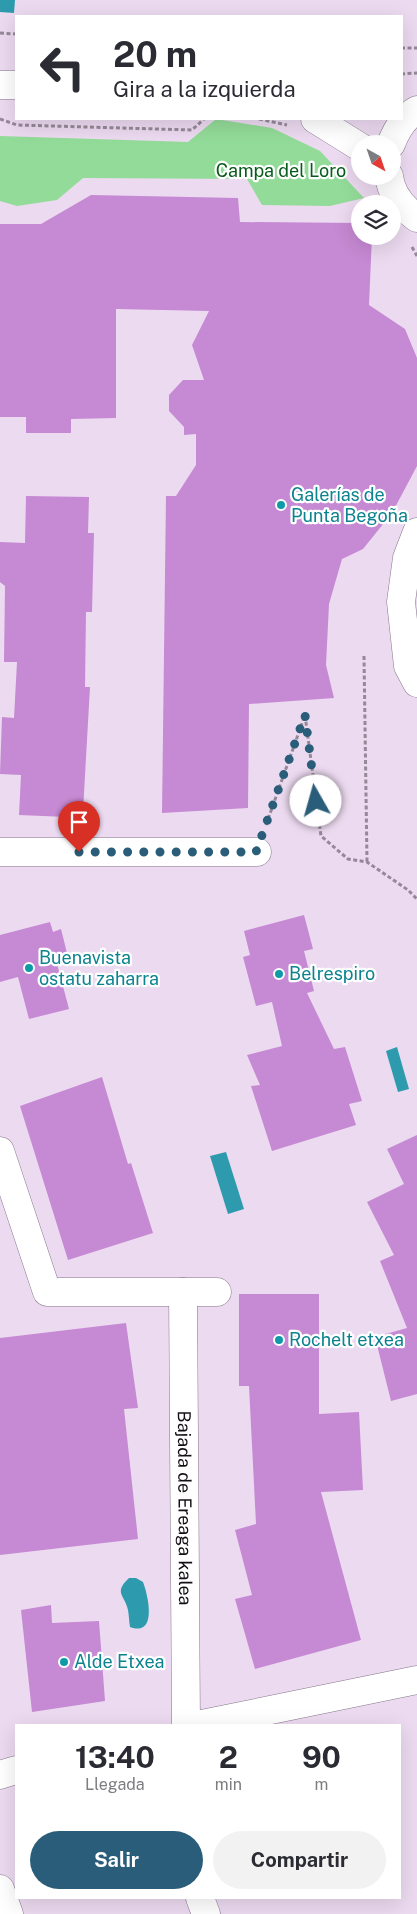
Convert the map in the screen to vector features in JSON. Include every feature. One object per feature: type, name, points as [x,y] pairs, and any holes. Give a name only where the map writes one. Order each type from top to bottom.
[{"type":"street","points":[[0,85],[15,85]]},
{"type":"street","points":[[403,101],[417,102]]},
{"type":"street","points":[[394,135],[411,113],[417,110]]},
{"type":"street","points":[[317,120],[351,141]]},
{"type":"street","points":[[392,185],[397,198],[414,220]]},
{"type":"street","points":[[417,532],[407,558],[401,602],[408,666],[417,683]]},
{"type":"street","points":[[0,852],[256,852]]},
{"type":"street","points":[[0,1151],[47,1292],[217,1292]]},
{"type":"street","name":"Bajada de Ereaga kalea","points":[[183,1292],[186,1724]]},
{"type":"street","points":[[201,1724],[417,1680]]},
{"type":"street","points":[[0,1775],[15,1770]]},
{"type":"street","points":[[0,1889],[9,1914]]},
{"type":"street","points":[[200,1899],[206,1914]]},
{"type":"path","points":[[0,33],[15,34]]},
{"type":"path","points":[[403,48],[417,48]]},
{"type":"path","points":[[403,74],[417,74]]},
{"type":"path","points":[[0,119],[16,125],[192,130],[203,120]]},
{"type":"path","points":[[364,656],[367,862]]},
{"type":"path","points":[[256,852],[305,715],[321,836],[348,859],[367,862],[408,890],[417,900]]},
{"type":"green space","name":"Campa del Loro","points":[[215,120],[272,128],[320,151],[361,195],[351,195],[351,201],[330,206],[262,205],[247,179],[83,178],[57,200],[17,206],[0,201],[0,136],[188,142]]},
{"type":"water","points":[[0,0],[15,0],[14,13],[0,12]]},
{"type":"water","points":[[397,1047],[409,1089],[398,1092],[386,1051]]},
{"type":"water","points":[[226,1152],[244,1209],[228,1214],[210,1156]]},
{"type":"water","points":[[129,1578],[136,1578],[143,1582],[147,1596],[148,1621],[145,1626],[139,1628],[130,1627],[127,1605],[121,1594],[124,1583]]},
{"type":"building","name":"Galerías de Punta Begoña","points":[[91,195],[238,198],[240,222],[351,223],[351,245],[372,245],[369,305],[405,329],[417,358],[417,466],[392,513],[363,549],[342,559],[329,604],[326,665],[334,698],[249,704],[248,808],[162,813],[166,496],[176,496],[196,465],[196,434],[184,435],[184,427],[169,411],[169,395],[183,380],[204,380],[192,345],[209,311],[116,309],[116,418],[71,419],[71,433],[26,433],[26,417],[0,417],[0,224],[41,224]]},
{"type":"building","points":[[26,496],[89,497],[88,533],[94,533],[92,612],[86,612],[85,687],[90,687],[83,811],[67,810],[67,817],[19,815],[21,775],[0,774],[2,717],[14,718],[17,662],[4,662],[5,586],[0,582],[0,542],[25,543]]},
{"type":"building","points":[[304,915],[313,949],[304,951],[314,991],[307,993],[334,1049],[345,1047],[362,1101],[349,1104],[356,1125],[272,1151],[251,1086],[260,1085],[247,1055],[282,1046],[272,1002],[256,1006],[243,957],[250,955],[244,931]]},
{"type":"building","name":"Buenavista ostatu zaharra","points":[[50,922],[53,932],[61,929],[68,957],[56,960],[69,1009],[29,1019],[18,977],[0,982],[0,935]]},
{"type":"building","points":[[102,1077],[128,1164],[131,1163],[153,1233],[68,1260],[20,1106]]},
{"type":"building","points":[[417,1135],[417,1394],[391,1401],[375,1337],[407,1328],[380,1261],[394,1255],[367,1202],[404,1184],[387,1149]]},
{"type":"building","points":[[239,1294],[319,1294],[319,1414],[359,1412],[363,1490],[321,1492],[361,1640],[255,1669],[235,1599],[252,1595],[235,1530],[256,1524],[249,1386],[239,1386]]},
{"type":"building","points":[[126,1323],[138,1408],[124,1409],[138,1539],[0,1555],[0,1338]]},
{"type":"building","name":"Alde Etxea","points":[[51,1605],[52,1623],[99,1621],[105,1701],[32,1712],[21,1610]]},
{"type":"place","name":"Galerías de Punta Begoña","points":[[281,505]]},
{"type":"place","name":"Buenavista ostatu zaharra","points":[[29,968]]},
{"type":"place","name":"Belrespiro","points":[[279,974]]},
{"type":"place","name":"Rochelt etxea","points":[[279,1340]]},
{"type":"place","name":"Alde Etxea","points":[[64,1662]]},
{"type":"route","points":[[79,852],[256,852],[305,715],[316,801]]}]
